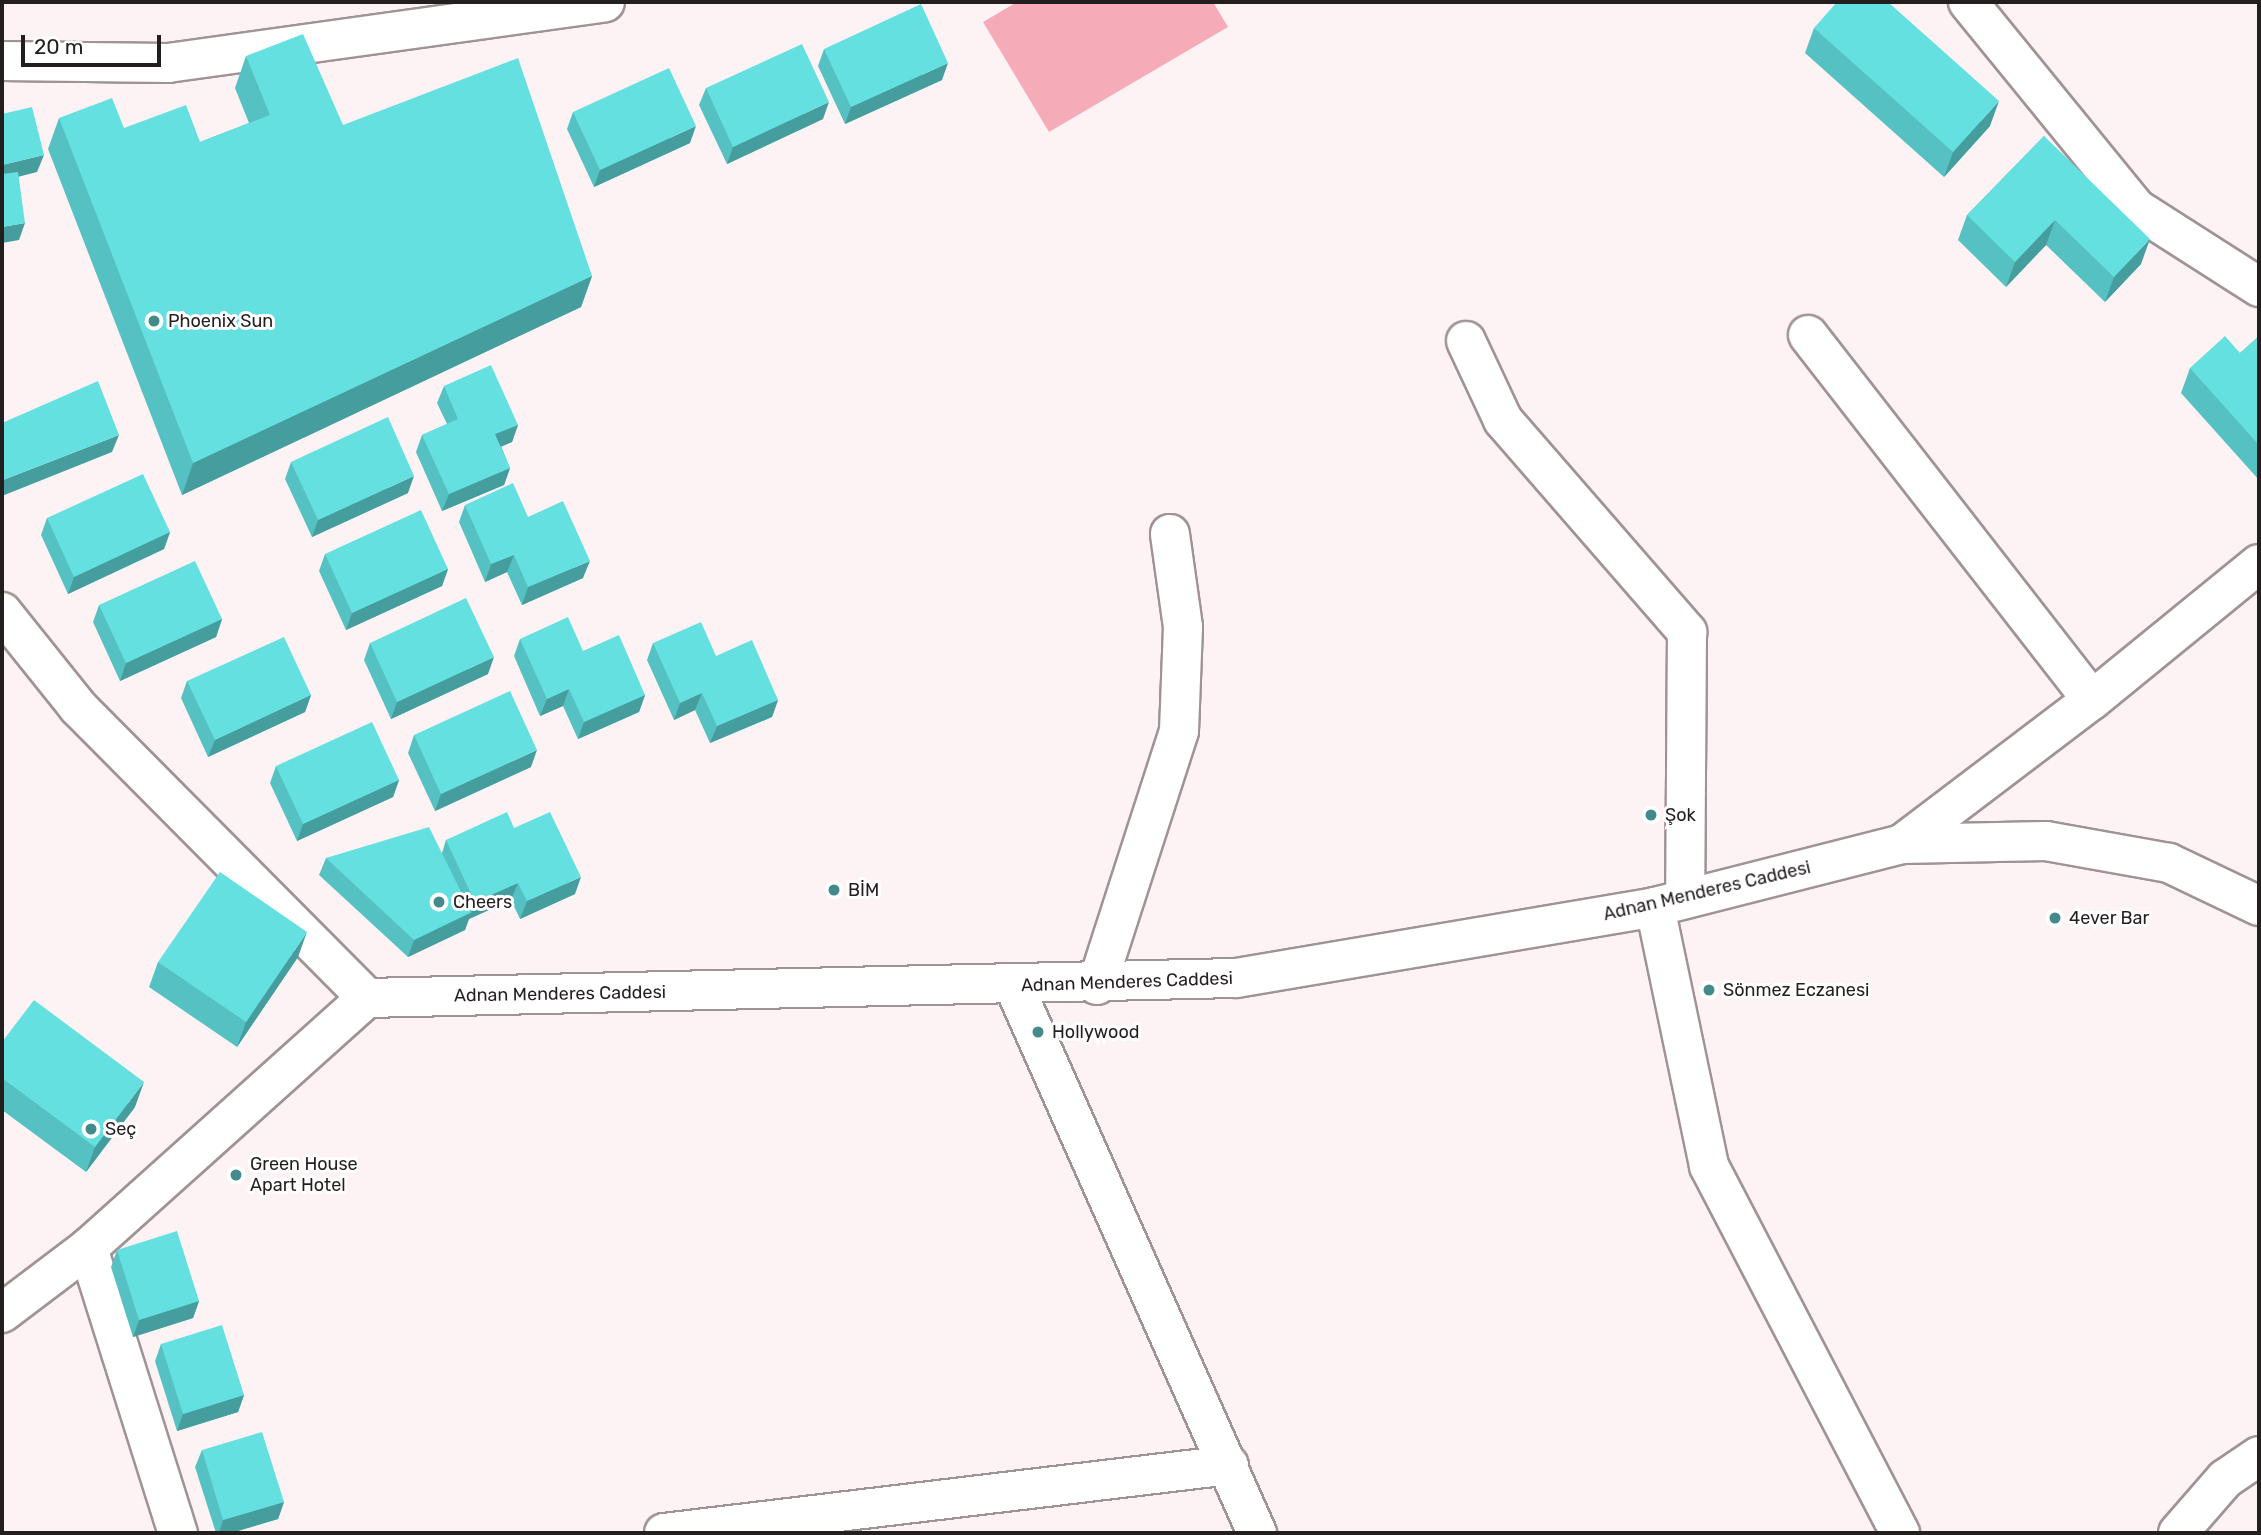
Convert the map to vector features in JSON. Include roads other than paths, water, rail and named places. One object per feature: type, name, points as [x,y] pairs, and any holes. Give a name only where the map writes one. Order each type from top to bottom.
[{"type":"street","points":[[2,61],[168,63],[605,2]]},
{"type":"street","points":[[1968,2],[2137,209],[2259,287]]},
{"type":"street","points":[[1808,335],[2092,700]]},
{"type":"street","points":[[1466,341],[1503,421],[1687,632],[1670,903],[1709,1166],[1900,1533]]},
{"type":"street","points":[[1097,985],[1179,731],[1183,627],[1170,534]]},
{"type":"street","name":"Adnan Menderes Caddesi","points":[[367,998],[1097,985],[1236,978],[1670,903],[1902,844],[2092,700],[2259,564]]},
{"type":"street","points":[[2,612],[78,707],[367,998],[88,1248],[2,1313]]},
{"type":"street","points":[[1902,844],[2046,841],[2169,863],[2259,906]]},
{"type":"street","points":[[1013,986],[1257,1533]]},
{"type":"street","points":[[88,1248],[178,1533]]},
{"type":"street","points":[[2178,1533],[2225,1479],[2259,1456]]},
{"type":"street","points":[[664,1533],[1228,1465]]},
{"type":"place","name":"Phoenix Sun","points":[[154,321]]},
{"type":"place","name":"Şok","points":[[1651,815]]},
{"type":"place","name":"BİM","points":[[834,890]]},
{"type":"place","name":"Cheers","points":[[439,902]]},
{"type":"place","name":"4ever Bar","points":[[2055,918]]},
{"type":"place","name":"Sönmez Eczanesi","points":[[1709,990]]},
{"type":"place","name":"Hollywood","points":[[1038,1032]]},
{"type":"place","name":"Seç","points":[[91,1129]]},
{"type":"place","name":"Green House Apart Hotel","points":[[236,1175]]}]
